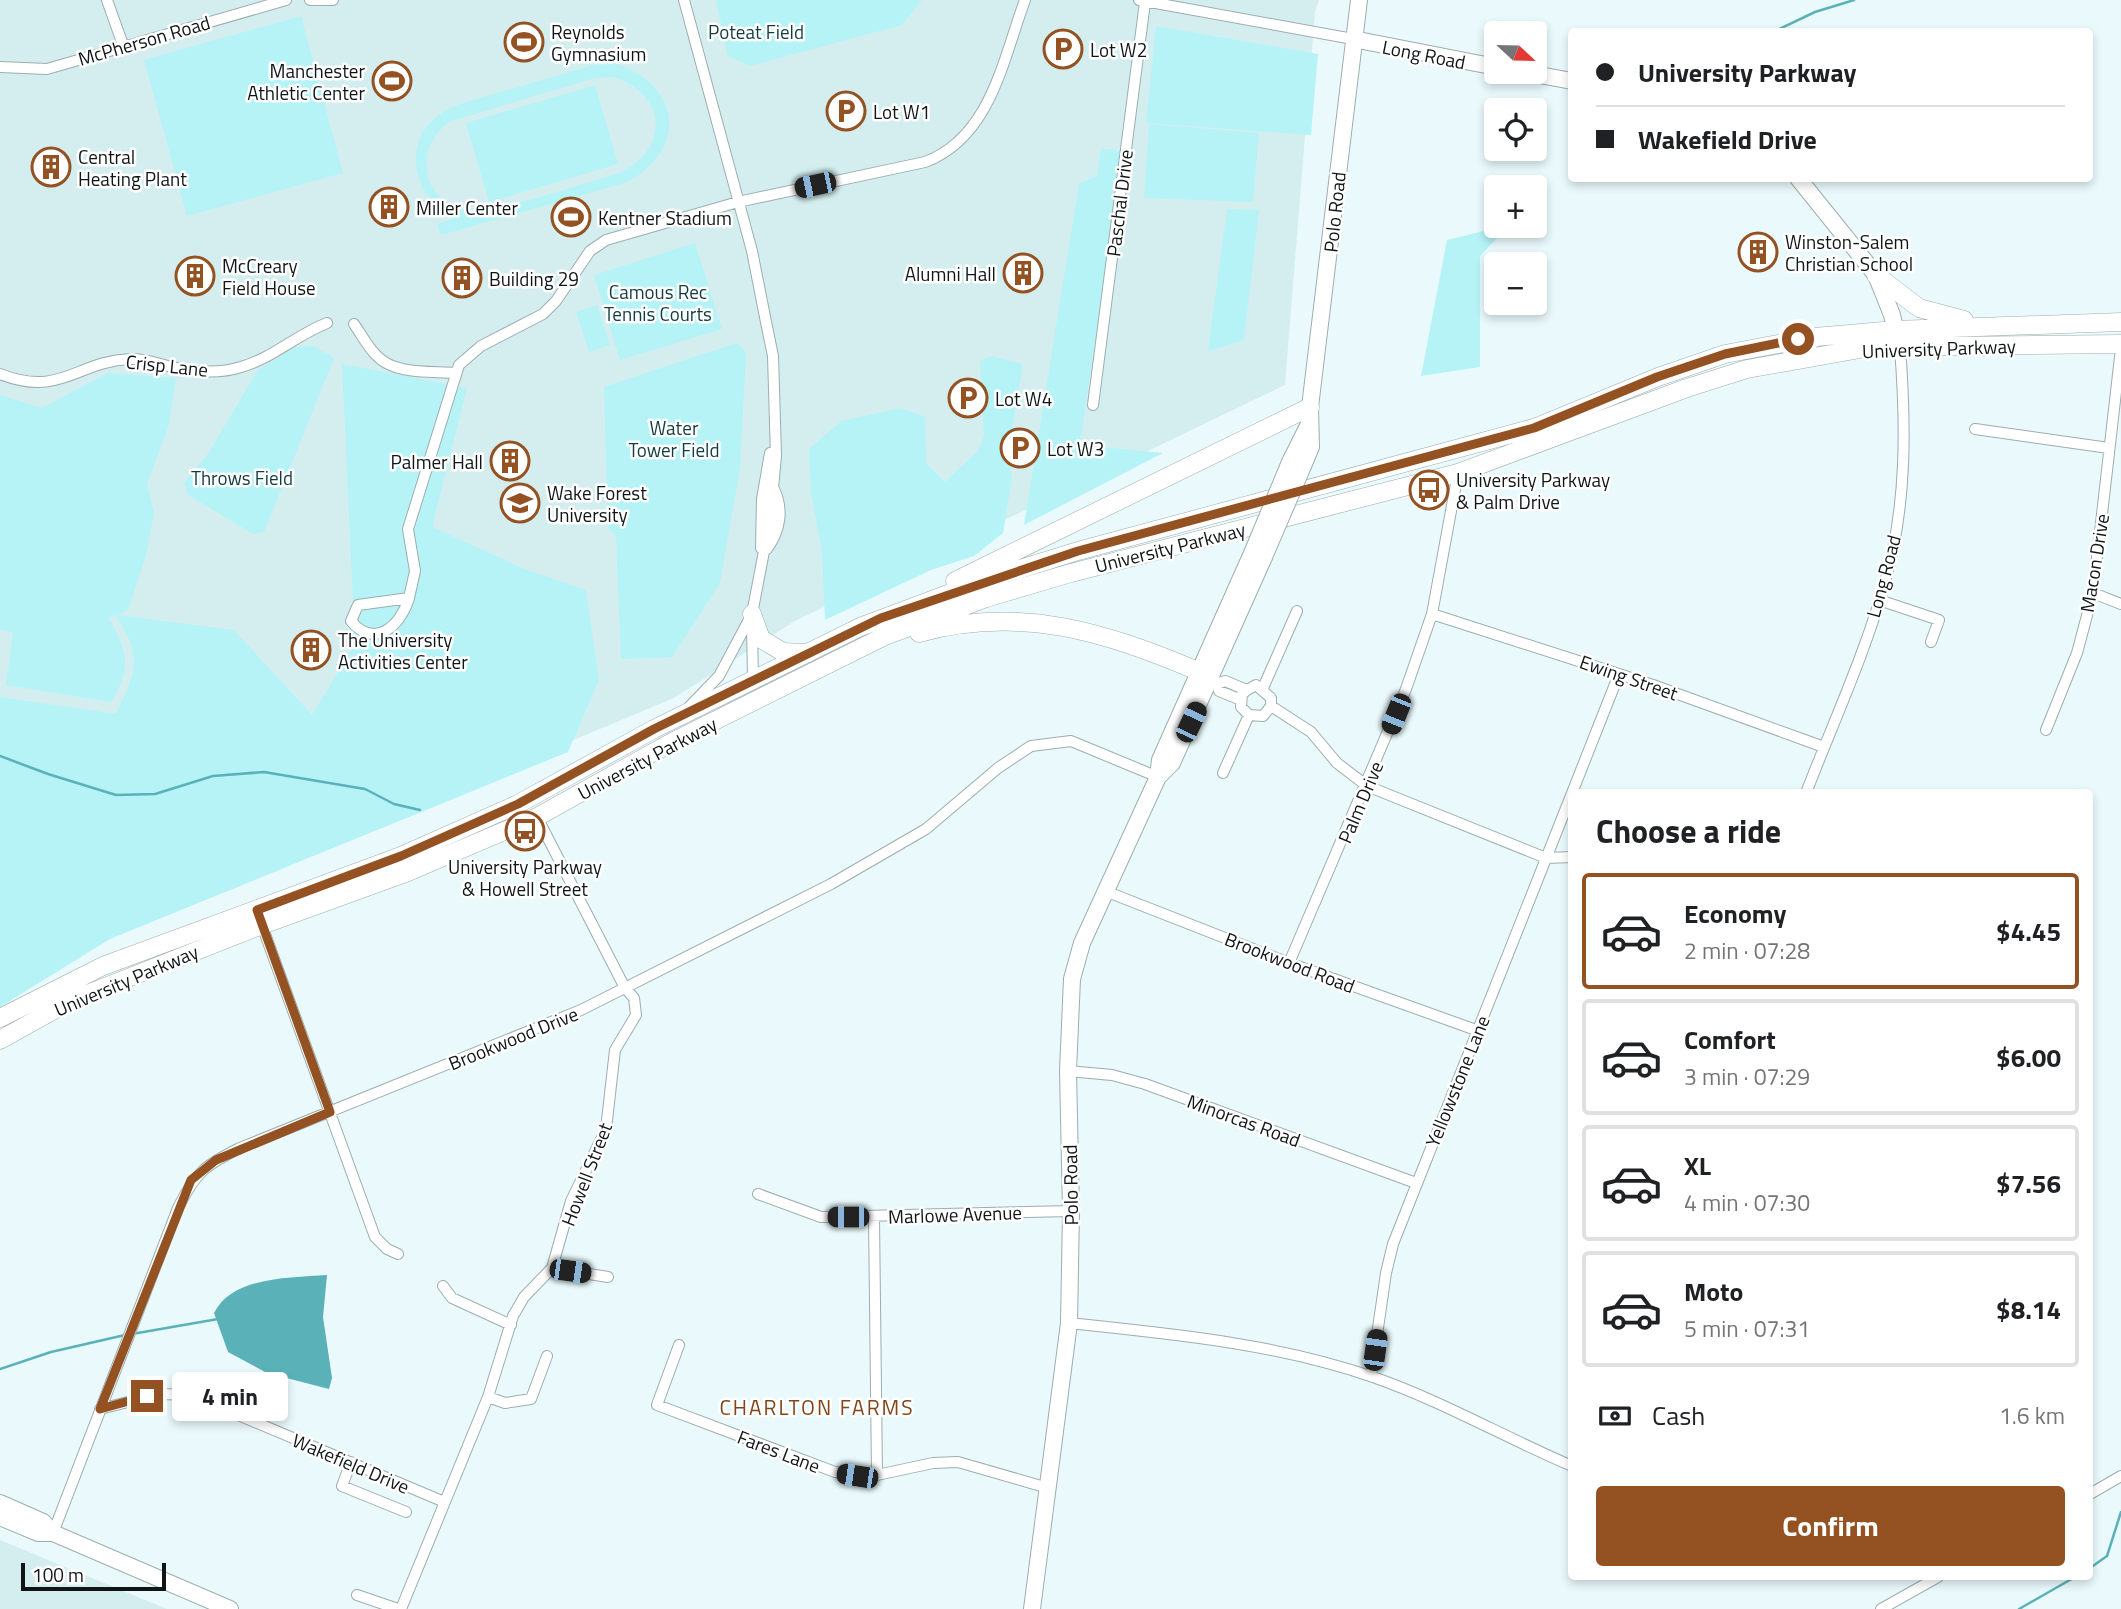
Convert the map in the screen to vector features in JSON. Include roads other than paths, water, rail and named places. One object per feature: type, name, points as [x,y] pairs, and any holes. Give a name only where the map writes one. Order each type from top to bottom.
[{"type":"main road","name":"Polo Road","points":[[1209,679],[1297,464],[1309,416],[1359,0]]},
{"type":"main road","name":"Long Road","points":[[1353,39],[1484,65]]},
{"type":"main road","points":[[1547,76],[1568,80]]},
{"type":"main road","points":[[1801,182],[1876,275],[1919,308],[1990,327]]},
{"type":"main road","points":[[1860,255],[1900,348]]},
{"type":"main road","points":[[1876,275],[1890,330]]},
{"type":"main road","name":"University Parkway","points":[[0,1040],[72,1000],[518,804],[753,679],[881,618],[1078,551],[1534,428],[1657,377],[1725,354],[1804,338],[1890,330],[2121,322]]},
{"type":"main road","name":"University Parkway","points":[[0,1018],[103,966],[408,872],[537,817],[709,724],[885,636],[986,598],[1070,573],[1458,473],[1686,388],[1747,369],[1871,347],[2121,346]]},
{"type":"main road","points":[[881,618],[1309,416]]},
{"type":"main road","name":"Polo Road","points":[[1032,1609],[1069,1323],[1072,1211],[1068,1070],[1072,979],[1082,943],[1158,777],[1160,760],[1219,662],[1259,554]]},
{"type":"main road","points":[[752,614],[756,632],[771,647],[796,654],[808,652]]},
{"type":"main road","points":[[845,656],[932,629],[1017,622],[1048,624],[1105,635],[1209,679]]},
{"type":"main road","points":[[709,724],[714,712],[749,694],[754,688],[753,679]]},
{"type":"main road","points":[[0,1028],[29,1010],[43,995]]},
{"type":"main road","points":[[0,1503],[43,1522],[53,1533]]},
{"type":"main road","points":[[0,1517],[38,1533],[53,1533],[230,1609]]},
{"type":"street","points":[[107,0],[123,45]]},
{"type":"street","points":[[239,0],[244,11]]},
{"type":"street","name":"McPherson Road","points":[[0,67],[47,69],[286,0]]},
{"type":"street","points":[[310,0],[333,0]]},
{"type":"street","points":[[409,598],[358,605],[351,621],[365,631],[384,632],[401,619],[409,598],[415,570],[408,529],[435,450],[455,373],[474,350],[522,327],[550,308],[585,258],[601,242],[738,202],[925,162],[956,145],[982,114],[1025,0]]},
{"type":"street","points":[[1142,1],[1353,39]]},
{"type":"street","name":"Paschal Drive","points":[[1093,405],[1142,1]]},
{"type":"street","points":[[686,2],[751,251],[772,356],[776,456],[774,488],[752,614],[753,679]]},
{"type":"street","name":"Crisp Lane","points":[[0,374],[23,382],[47,383],[128,359],[198,371],[238,369],[268,357],[297,337],[327,323]]},
{"type":"street","points":[[354,324],[377,357],[385,363],[409,370],[455,373]]},
{"type":"street","name":"Macon Drive","points":[[2046,730],[2077,653],[2092,593],[2121,346]]},
{"type":"street","name":"Long Road","points":[[1808,789],[1879,600],[1893,548],[1902,492],[1905,442],[1900,348]]},
{"type":"street","points":[[1975,429],[2109,448]]},
{"type":"street","points":[[763,555],[760,539],[762,499],[774,440]]},
{"type":"street","name":"Palm Drive","points":[[1289,963],[1367,786],[1406,689],[1432,614],[1458,473]]},
{"type":"street","points":[[2092,593],[2121,604]]},
{"type":"street","points":[[1879,600],[1939,620],[1931,642]]},
{"type":"street","points":[[1263,688],[1297,611]]},
{"type":"street","points":[[677,718],[719,676],[752,614]]},
{"type":"street","name":"Ewing Street","points":[[1432,614],[1619,674],[1824,747]]},
{"type":"street","name":"Yellowstone Lane","points":[[1574,789],[1619,674]]},
{"type":"street","points":[[1209,679],[1225,681],[1244,695]]},
{"type":"street","points":[[1256,685],[1263,688],[1271,698],[1271,706],[1262,716],[1250,715],[1241,706],[1244,695],[1256,685]]},
{"type":"street","points":[[1271,706],[1311,732],[1337,763],[1367,786],[1546,858],[1568,858]]},
{"type":"street","points":[[1223,773],[1250,715]]},
{"type":"street","name":"Brookwood Drive","points":[[53,1533],[191,1180],[204,1168],[228,1154],[582,1010],[831,884],[908,841],[998,768],[1031,746],[1048,741],[1070,741],[1158,777]]},
{"type":"street","name":"Yellowstone Lane","points":[[1371,1376],[1386,1273],[1416,1183],[1568,803]]},
{"type":"street","name":"Howell Street","points":[[399,1609],[442,1501],[488,1397],[511,1325],[524,1297],[552,1268],[571,1201],[606,1129],[615,1050],[636,1015],[634,998],[625,988],[537,817]]},
{"type":"street","name":"Brookwood Road","points":[[1105,891],[1289,963],[1476,1030]]},
{"type":"street","points":[[259,918],[375,1237],[387,1249],[398,1254]]},
{"type":"street","name":"Minorcas Road","points":[[1068,1070],[1112,1074],[1145,1084],[1416,1183]]},
{"type":"street","name":"Marlowe Avenue","points":[[758,1194],[821,1217],[1072,1211]]},
{"type":"street","points":[[874,1217],[877,1475]]},
{"type":"street","points":[[552,1268],[608,1277]]},
{"type":"street","points":[[443,1286],[452,1298],[511,1325]]},
{"type":"street","points":[[1069,1323],[1240,1343],[1371,1376],[1456,1408],[1568,1464]]},
{"type":"street","name":"Fares Lane","points":[[679,1345],[657,1405],[835,1472],[877,1475],[933,1463],[958,1462],[1048,1488]]},
{"type":"street","points":[[488,1397],[505,1403],[531,1399],[547,1356]]},
{"type":"street","name":"Wakefield Drive","points":[[100,1409],[160,1394],[191,1395],[442,1501]]},
{"type":"street","points":[[351,1462],[342,1486],[406,1512]]},
{"type":"street","points":[[2093,1492],[2121,1476]]},
{"type":"street","points":[[1881,1609],[1933,1580]]},
{"type":"street","points":[[357,1595],[399,1609]]},
{"type":"waterway","points":[[1781,28],[1815,12],[1854,0]]},
{"type":"waterway","points":[[0,756],[116,795],[155,794],[213,776],[264,772],[365,789],[394,804],[420,810]]},
{"type":"waterway","points":[[132,1334],[218,1319]]},
{"type":"waterway","points":[[0,1369],[51,1352],[125,1335]]},
{"type":"waterway","points":[[2093,1566],[2107,1556],[2121,1512]]},
{"type":"waterway","points":[[2019,1609],[2070,1580]]},
{"type":"place","name":"Reynolds Gymnasium","points":[[524,42]]},
{"type":"place","name":"Lot W2","points":[[1063,49]]},
{"type":"place","name":"Manchester Athletic Center","points":[[392,81]]},
{"type":"place","name":"Lot W1","points":[[846,111]]},
{"type":"place","name":"Central Heating Plant","points":[[51,167]]},
{"type":"place","name":"Miller Center","points":[[389,207]]},
{"type":"place","name":"Kentner Stadium","points":[[571,217]]},
{"type":"place","name":"Winston-Salem Christian School","points":[[1758,252]]},
{"type":"place","name":"Alumni Hall","points":[[1023,273]]},
{"type":"place","name":"McCreary Field House","points":[[195,276]]},
{"type":"place","name":"Building 29","points":[[462,278]]},
{"type":"place","name":"Lot W4","points":[[968,398]]},
{"type":"place","name":"Lot W3","points":[[1020,448]]},
{"type":"place","name":"Palmer Hall","points":[[510,461]]},
{"type":"place","name":"University Parkway & Palm Drive","points":[[1429,490]]},
{"type":"place","name":"Wake Forest University","points":[[520,503]]},
{"type":"place","name":"The University Activities Center","points":[[311,650]]},
{"type":"place","name":"University Parkway & Howell Street","points":[[525,831]]},
{"type":"district","name":"CHARLTON FARMS","points":[[817,1407]]},
{"type":"park label","name":"Poteat Field","points":[[756,31]]},
{"type":"park label","name":"Camous Rec Tennis Courts","points":[[658,302]]},
{"type":"park label","name":"Water Tower Field","points":[[674,438]]},
{"type":"park label","name":"Throws Field","points":[[242,477]]}]
